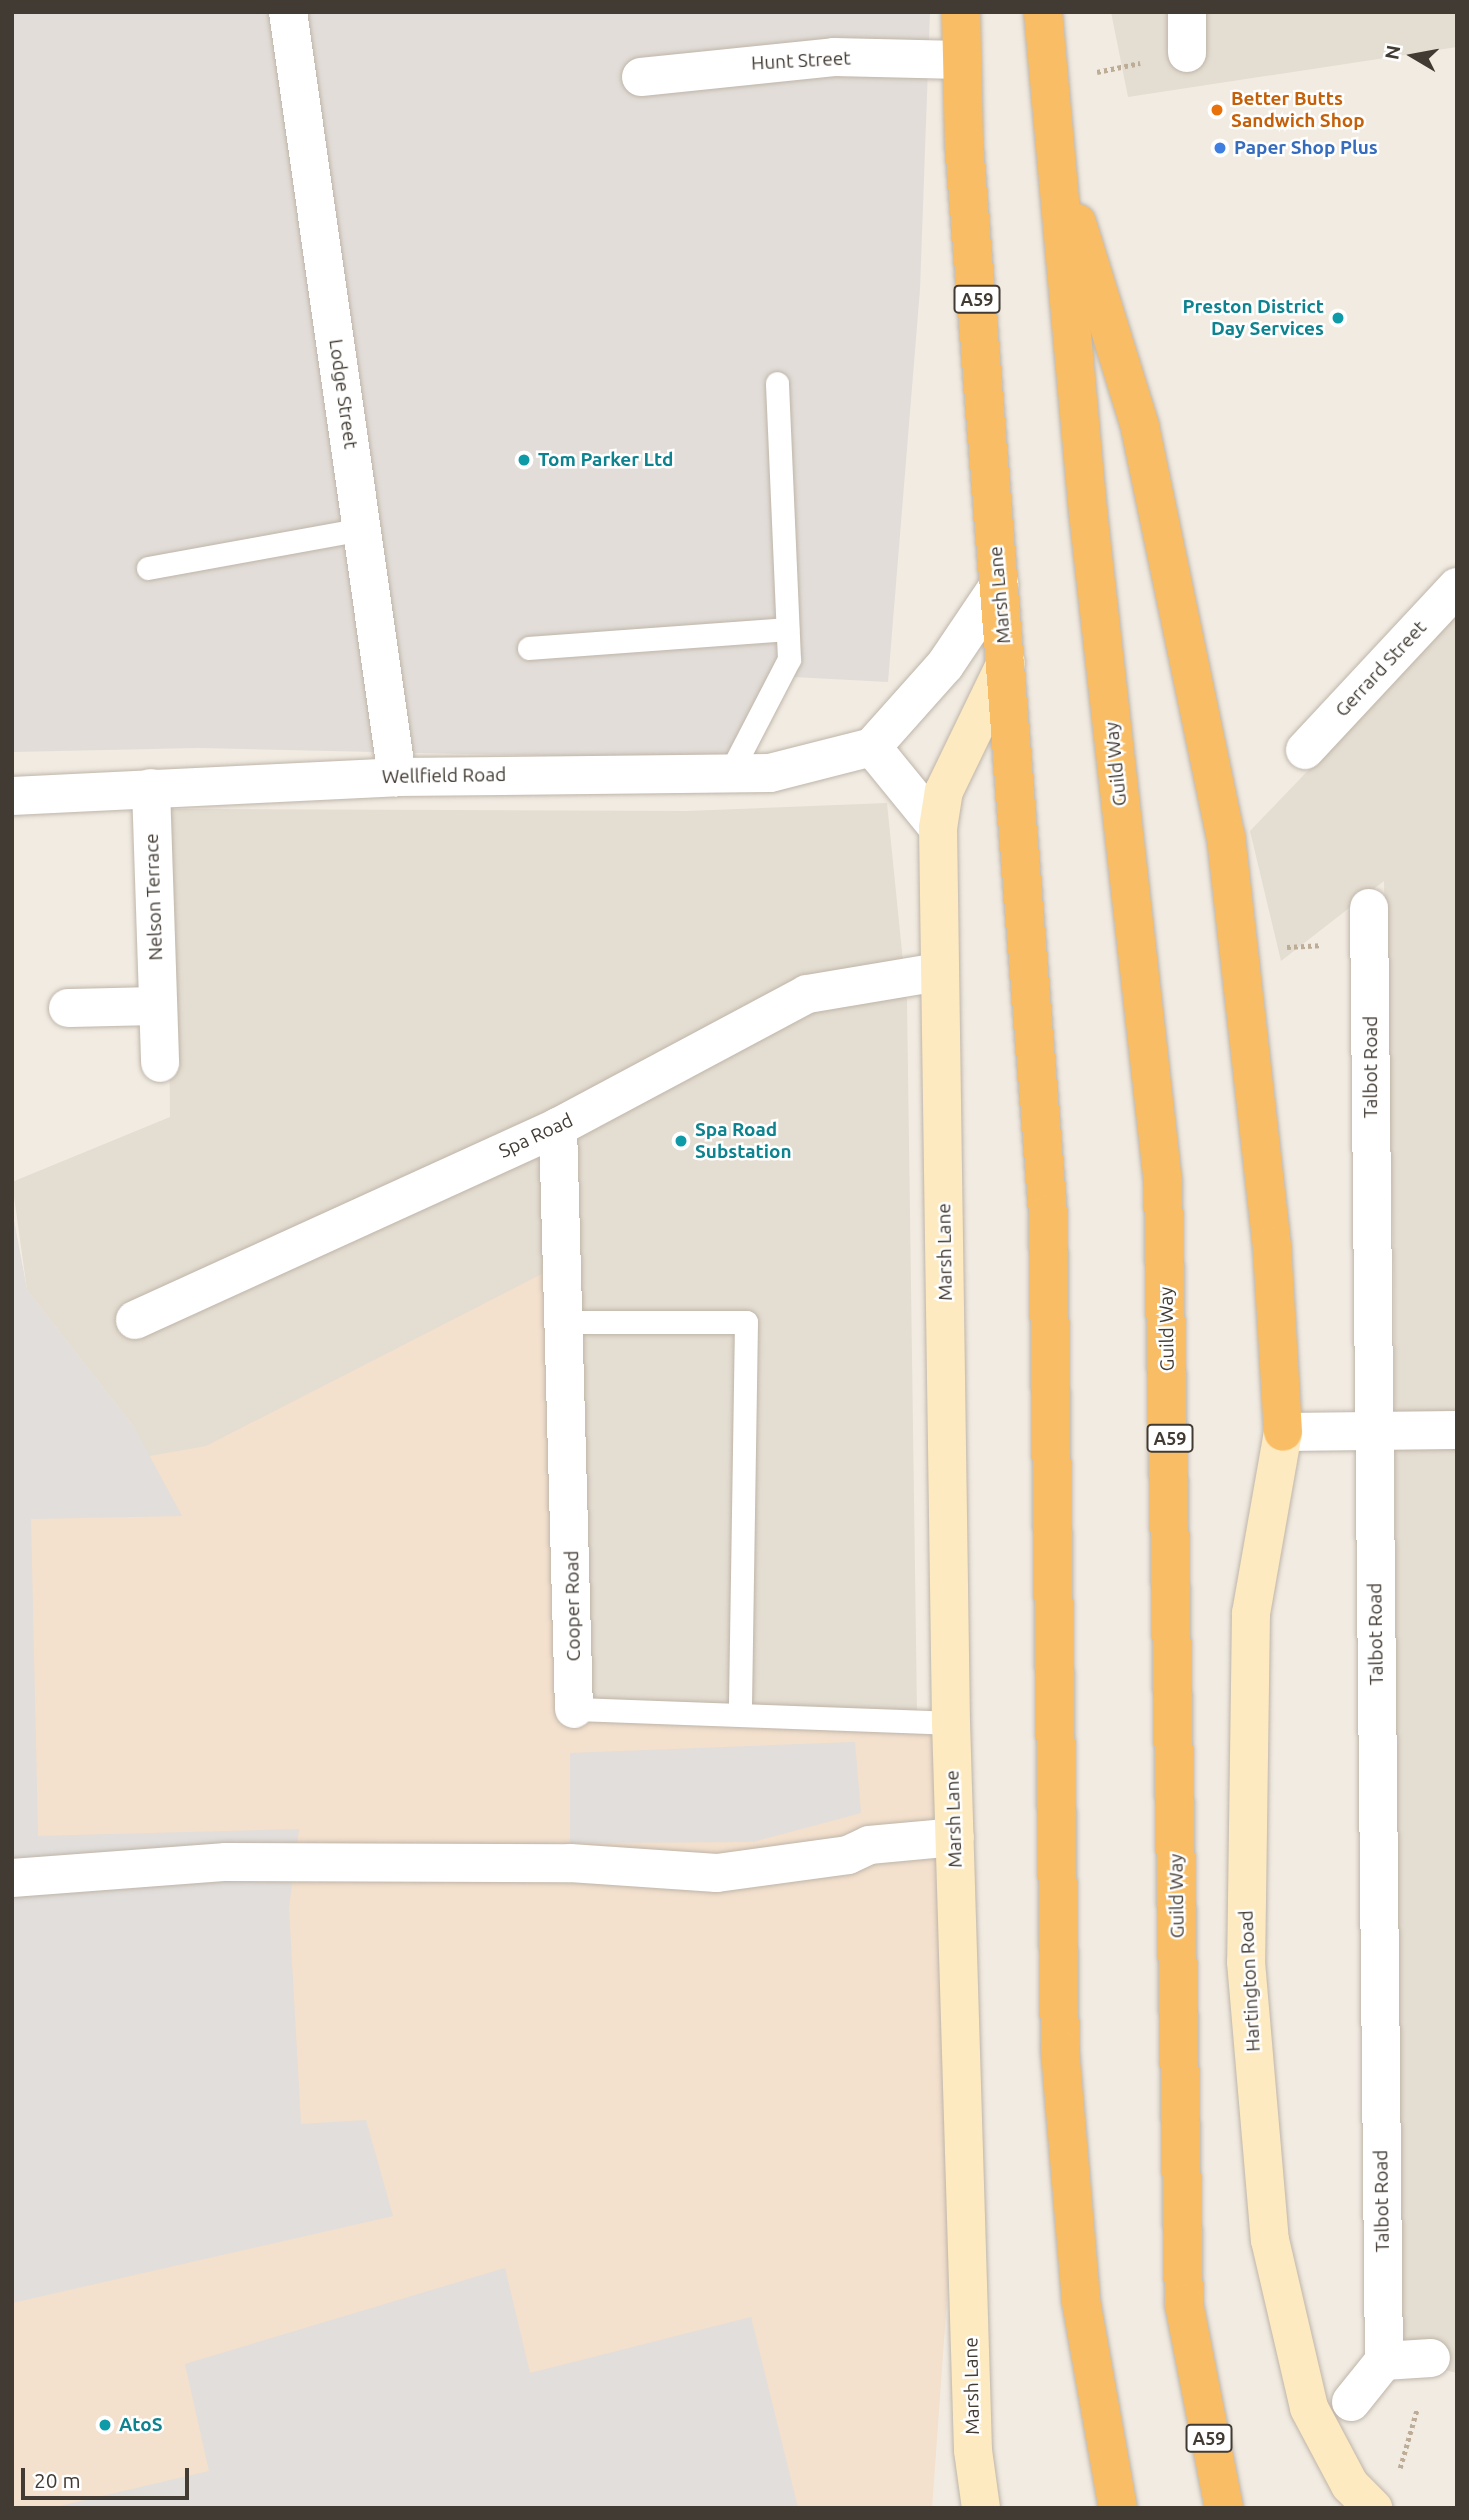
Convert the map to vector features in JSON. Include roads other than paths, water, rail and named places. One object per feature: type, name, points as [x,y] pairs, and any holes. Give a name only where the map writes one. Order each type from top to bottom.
[{"type":"highway","name":"Marsh Lane","points":[[961,12],[961,60],[1006,663]]},
{"type":"highway","name":"A59","points":[[1043,12],[1054,151]]},
{"type":"highway","points":[[1054,151],[1140,427],[1226,836],[1272,1247],[1283,1432]]},
{"type":"highway","name":"Guild Way","points":[[1054,151],[1163,1183],[1184,2304],[1193,2368],[1224,2508]]},
{"type":"highway","name":"A59","points":[[1006,663],[1048,1214],[1060,2050],[1095,2399],[1118,2508]]},
{"type":"street","name":"Lodge Street","points":[[288,12],[397,777]]},
{"type":"street","points":[[1187,12],[1187,53]]},
{"type":"street","name":"Hunt Street","points":[[641,77],[834,57],[961,60]]},
{"type":"street","points":[[938,828],[872,747],[945,665],[999,585]]},
{"type":"street","name":"Gerrard Street","points":[[1305,750],[1457,587]]},
{"type":"street","name":"Marsh Lane","points":[[981,2508],[973,2450],[951,1723],[938,828],[944,791],[1006,663]]},
{"type":"street","name":"Wellfield Road","points":[[12,796],[397,777],[769,773],[872,747]]},
{"type":"street","name":"Nelson Terrace","points":[[151,788],[160,1063]]},
{"type":"street","name":"Talbot Road","points":[[1370,925],[1384,2361]]},
{"type":"street","name":"Spa Road","points":[[135,1320],[558,1127],[807,994],[939,972]]},
{"type":"street","points":[[68,1009],[158,1006]]},
{"type":"street","name":"Cooper Road","points":[[558,1127],[568,1322],[574,1709]]},
{"type":"street","points":[[1283,1432],[1373,1428],[1457,1430]]},
{"type":"street","name":"Hartington Road","points":[[1283,1432],[1251,1614],[1249,2004],[1270,2240],[1309,2408],[1350,2485],[1373,2508]]},
{"type":"street","points":[[12,1878],[226,1862],[570,1863],[717,1873],[848,1856],[869,1845],[955,1837]]},
{"type":"street","points":[[1352,2402],[1384,2361],[1431,2358]]},
{"type":"lane","points":[[730,773],[789,659],[777,383]]},
{"type":"lane","points":[[148,568],[363,529]]},
{"type":"lane","points":[[529,648],[787,629]]},
{"type":"lane","points":[[568,1322],[746,1322],[740,1713]]},
{"type":"lane","name":"Cooper Road","points":[[574,1709],[740,1713],[951,1723]]},
{"type":"place","name":"Better Butts Sandwich Shop","points":[[1217,110]]},
{"type":"place","name":"Paper Shop Plus","points":[[1220,148]]},
{"type":"place","name":"Preston District Day Services","points":[[1338,318]]},
{"type":"place","name":"Tom Parker Ltd","points":[[524,460]]},
{"type":"place","name":"Spa Road Substation","points":[[681,1141]]},
{"type":"place","name":"AtoS","points":[[105,2425]]}]
